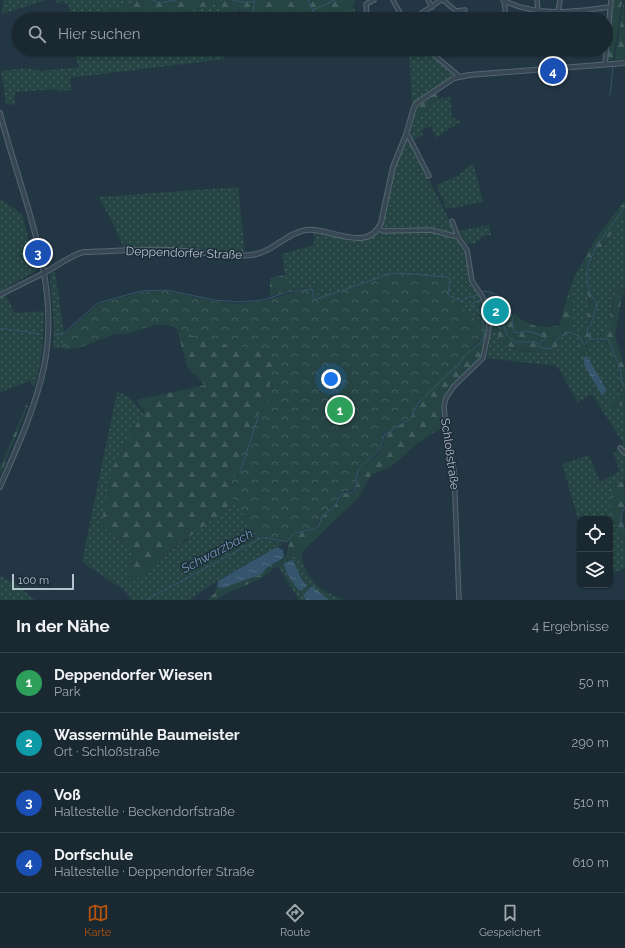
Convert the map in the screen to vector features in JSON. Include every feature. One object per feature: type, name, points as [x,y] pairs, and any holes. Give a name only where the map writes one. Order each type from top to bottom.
[{"type":"street","points":[[367,12],[366,4],[374,0]]},
{"type":"street","points":[[393,0],[399,12]]},
{"type":"street","points":[[428,0],[432,7]]},
{"type":"street","points":[[424,12],[442,0],[456,11],[465,10]]},
{"type":"street","points":[[503,0],[521,8],[558,12],[610,7]]},
{"type":"street","points":[[503,0],[505,12]]},
{"type":"street","points":[[537,0],[538,10]]},
{"type":"street","points":[[558,12],[560,0]]},
{"type":"street","points":[[610,12],[611,0]]},
{"type":"street","points":[[435,56],[459,76]]},
{"type":"street","points":[[605,64],[606,56]]},
{"type":"street","points":[[458,237],[431,230],[383,231],[379,229],[393,167],[406,136],[412,111],[417,103],[459,76],[625,63]]},
{"type":"street","points":[[0,113],[40,252],[44,273],[48,317],[46,353],[42,376],[30,418],[0,487]]},
{"type":"street","points":[[406,136],[409,137],[429,176]]},
{"type":"street","name":"Schloßstraße","points":[[452,221],[458,237],[467,250],[470,274],[475,287],[485,301],[490,318],[483,358],[451,389],[444,406],[445,424],[454,470],[459,600]]},
{"type":"street","name":"Deppendorfer Straße","points":[[44,273],[60,265],[74,255],[84,252],[173,250],[250,255],[267,250],[291,235],[307,230],[319,230],[357,239],[368,236],[379,229]]},
{"type":"street","points":[[0,296],[44,273]]},
{"type":"street","points":[[620,448],[625,453]]},
{"type":"green space","points":[[3,0],[47,0],[2,14]]},
{"type":"green space","points":[[55,0],[143,1],[98,12],[70,12],[68,5],[62,1],[56,3]]},
{"type":"green space","points":[[142,0],[356,0],[353,5],[344,12],[245,12],[239,10],[237,12],[219,12],[219,6],[214,4],[184,12],[99,12]]},
{"type":"green space","points":[[613,0],[622,0],[613,60],[609,60],[607,56],[613,56],[613,12],[612,12]]},
{"type":"green space","points":[[624,0],[625,59],[615,60]]},
{"type":"green space","points":[[214,4],[219,6],[219,12],[184,12]]},
{"type":"green space","points":[[353,5],[356,12],[344,12]]},
{"type":"green space","points":[[75,56],[224,56],[225,59],[70,78],[71,90],[59,91],[58,89],[16,92],[14,96],[15,105],[6,104],[1,71],[26,68],[41,71],[79,67]]},
{"type":"green space","points":[[409,56],[432,56],[453,72],[453,76],[412,104]]},
{"type":"green space","points":[[436,93],[439,99],[412,124],[416,108]]},
{"type":"green space","points":[[450,97],[452,117],[461,121],[436,138],[431,126],[421,131],[423,135],[412,140],[412,124],[439,99]]},
{"type":"green space","points":[[406,139],[408,139],[455,231],[455,234],[431,228],[386,229],[383,225],[394,170]]},
{"type":"green space","points":[[473,163],[483,202],[447,209],[436,185],[458,176]]},
{"type":"green space","points":[[238,187],[245,253],[175,247],[123,247],[115,227],[98,197]]},
{"type":"green space","points":[[0,199],[22,214],[37,270],[0,292]]},
{"type":"green space","points":[[625,200],[625,216],[619,221],[609,238],[595,255],[588,271],[585,270],[585,261],[593,243]]},
{"type":"green space","points":[[625,216],[625,290],[621,287],[615,294],[610,320],[610,330],[606,334],[593,337],[588,334],[598,304],[589,288],[588,283],[586,293],[590,313],[585,328],[582,332],[579,332],[573,327],[571,304],[574,290],[572,287],[570,288],[576,273],[593,246],[589,254],[588,271],[595,255],[612,233],[619,221]]},
{"type":"green space","points":[[489,225],[491,235],[483,236],[474,244],[467,243],[458,231]]},
{"type":"green space","points":[[414,231],[452,236],[459,241],[465,250],[471,286],[478,292],[482,302],[479,308],[487,315],[487,320],[484,323],[487,328],[486,337],[483,335],[452,370],[417,403],[411,417],[383,434],[380,449],[357,471],[355,489],[340,493],[333,507],[320,518],[316,527],[310,530],[294,532],[286,542],[269,538],[283,544],[217,581],[189,600],[132,600],[124,590],[82,562],[117,391],[129,397],[144,414],[130,434],[112,535],[128,543],[132,556],[129,569],[147,572],[157,560],[189,538],[243,473],[190,335],[169,325],[154,325],[126,334],[114,334],[79,348],[53,348],[54,325],[50,282],[51,273],[55,271],[64,334],[99,304],[142,292],[166,291],[213,301],[239,304],[263,301],[315,287],[287,291],[282,254],[314,245],[314,233],[331,235],[351,241],[362,241],[381,233]]},
{"type":"green space","points":[[390,274],[446,277],[450,279],[448,294],[478,322],[481,327],[482,338],[417,403],[411,417],[383,434],[380,449],[357,471],[355,489],[340,493],[333,507],[320,518],[316,527],[310,530],[294,532],[286,542],[275,541],[252,530],[229,491],[244,445],[258,413],[265,416],[273,363],[271,352],[275,347],[266,350],[204,341],[169,325],[154,325],[126,334],[114,334],[79,348],[62,349],[64,335],[99,304],[142,292],[166,291],[213,301],[239,304],[263,301],[315,287],[321,281],[316,300]]},
{"type":"green space","points":[[285,275],[287,291],[270,297],[270,278]]},
{"type":"green space","points":[[588,283],[589,288],[598,304],[588,333],[593,337],[606,334],[609,330],[612,307],[616,294],[621,287],[625,290],[621,302],[615,336],[625,368],[625,403],[613,408],[610,407],[610,402],[623,391],[624,388],[618,366],[610,352],[608,343],[599,340],[592,341],[587,354],[582,356],[578,343],[580,339],[575,334],[570,332],[560,338],[556,353],[531,352],[506,345],[497,333],[490,332],[492,322],[506,320],[514,313],[524,321],[535,326],[559,326],[570,288],[572,287],[574,290],[571,304],[573,327],[579,332],[582,332],[587,323],[590,307],[590,301],[585,289]]},
{"type":"green space","points":[[5,294],[15,313],[44,311],[44,330],[41,358],[35,385],[31,386],[31,381],[0,392],[0,298]]},
{"type":"green space","points":[[177,329],[190,335],[213,342],[275,347],[271,352],[272,370],[267,407],[254,446],[233,498],[226,510],[157,560],[147,572],[130,584],[129,569],[132,556],[128,543],[112,535],[101,526],[111,471],[130,434],[145,412],[136,400],[205,385],[187,367]]},
{"type":"green space","points":[[490,332],[497,333],[506,346],[531,352],[556,353],[560,338],[570,332],[579,337],[588,351],[590,343],[594,341],[597,340],[608,344],[618,366],[624,388],[623,391],[610,402],[613,408],[625,403],[625,451],[622,449],[623,443],[592,394],[578,402],[557,366],[487,358]]},
{"type":"green space","points":[[483,335],[486,337],[481,357],[449,388],[444,396],[441,404],[441,428],[417,444],[392,466],[371,475],[358,498],[301,553],[282,563],[258,580],[231,591],[216,600],[207,600],[215,593],[217,587],[223,588],[262,574],[267,568],[281,561],[286,555],[290,536],[292,534],[310,531],[317,528],[321,518],[334,507],[341,494],[353,493],[356,490],[359,470],[381,450],[385,434],[412,417],[418,404],[437,383],[459,363],[465,354],[480,342]]},
{"type":"green space","points":[[26,405],[28,406],[0,476],[0,468]]},
{"type":"green space","points":[[620,451],[625,454],[625,479],[613,486],[616,525],[625,547],[625,568],[613,573],[613,516],[577,516],[562,464],[589,455],[600,482],[620,471],[613,452]]},
{"type":"green space","points":[[624,480],[625,504],[621,514],[625,529],[625,547],[610,510],[613,486]]},
{"type":"green space","points":[[301,553],[306,570],[315,583],[328,593],[344,600],[329,600],[312,587],[303,595],[306,600],[299,600],[278,566]],"holes":[[[297,571],[307,586],[300,591],[288,576]]]},
{"type":"green space","points":[[0,576],[16,584],[35,600],[0,600]]},
{"type":"water","points":[[587,356],[607,390],[602,395],[585,367],[583,358]]},
{"type":"water","points":[[277,547],[283,550],[284,556],[282,559],[267,568],[262,574],[223,588],[217,587],[218,581]]},
{"type":"water","points":[[293,560],[301,578],[307,586],[300,591],[294,585],[286,571],[284,563]]},
{"type":"water","points":[[311,587],[329,600],[306,600],[303,595]]},
{"type":"waterway","points":[[152,0],[159,3],[176,0]]},
{"type":"waterway","points":[[233,0],[241,2],[254,2]]},
{"type":"waterway","points":[[253,12],[255,0]]},
{"type":"waterway","points":[[308,0],[314,12]]},
{"type":"waterway","points":[[313,10],[335,0]]},
{"type":"waterway","points":[[610,95],[613,67]]},
{"type":"waterway","name":"Schwarzbach","points":[[494,316],[501,317],[507,335],[515,342],[536,342],[540,347],[550,349],[554,346],[558,338],[570,332],[579,336],[584,345],[590,339],[587,330],[591,325],[597,304],[589,291],[587,278],[589,265],[593,253],[600,241],[625,206]]},
{"type":"waterway","points":[[56,335],[65,332],[98,303],[141,291],[167,290],[214,300],[239,302],[263,300],[288,292],[312,289],[314,300],[389,274],[401,273],[446,277],[450,279],[448,295],[462,301],[479,294]]},
{"type":"waterway","points":[[482,292],[491,292],[504,302],[512,317],[514,332],[518,333],[527,331],[544,336],[545,339],[539,344]]},
{"type":"waterway","points":[[486,299],[491,293]]},
{"type":"waterway","points":[[483,300],[474,302],[471,306],[483,316]]},
{"type":"waterway","name":"Schwarzbach","points":[[146,600],[263,537],[287,542],[294,533],[315,529],[319,525],[322,516],[334,507],[341,494],[353,492],[355,490],[358,470],[380,449],[384,435],[411,418],[418,403],[460,363],[465,355],[480,343],[484,336],[483,316],[488,317]]},
{"type":"waterway","name":"Schwarzbach","points":[[496,316],[499,328],[505,328]]},
{"type":"waterway","points":[[0,328],[40,334]]},
{"type":"waterway","points":[[590,339],[608,339],[621,370],[621,381],[625,386]]},
{"type":"waterway","points":[[240,473],[259,414]]},
{"type":"waterway","points":[[625,507],[621,519],[625,531]]},
{"type":"place","name":"Dorfschule","points":[[553,71]]},
{"type":"place","name":"Voß","points":[[38,253]]},
{"type":"place","name":"Wassermühle Baumeister","points":[[496,311]]},
{"type":"place","name":"Deppendorfer Wiesen","points":[[340,410]]}]
